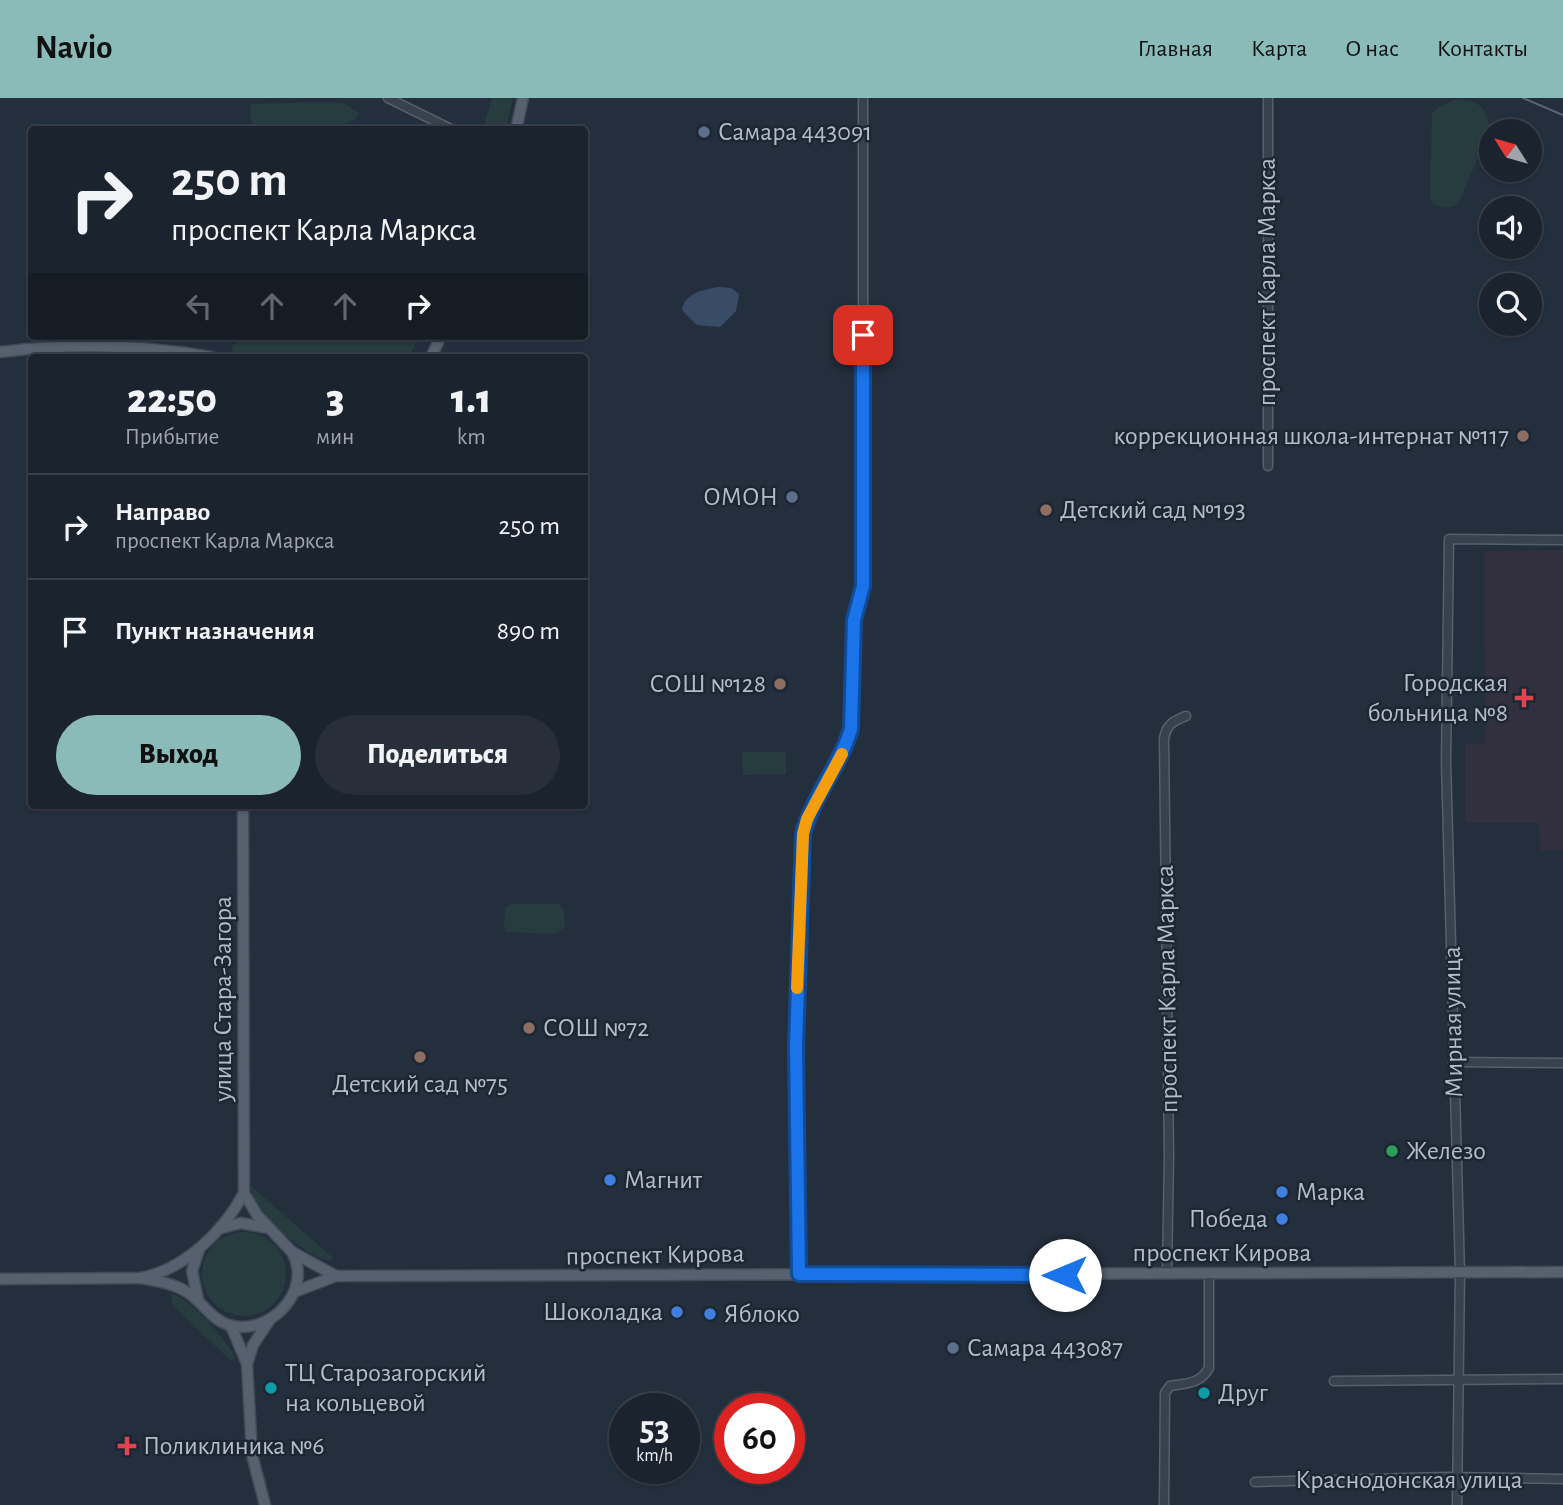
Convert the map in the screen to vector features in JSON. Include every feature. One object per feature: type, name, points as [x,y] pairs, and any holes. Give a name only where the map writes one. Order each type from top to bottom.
[{"type":"main road","points":[[517,126],[523,98]]},
{"type":"main road","points":[[0,352],[102,345],[184,354]]},
{"type":"main road","name":"улица Стара-Загора","points":[[243,809],[244,1193]]},
{"type":"main road","points":[[244,1193],[257,1216],[292,1252],[336,1276]]},
{"type":"main road","points":[[0,1279],[139,1278],[167,1271],[218,1229],[232,1214],[244,1193]]},
{"type":"main road","points":[[218,1229],[241,1223],[269,1228]]},
{"type":"main road","points":[[199,1301],[192,1271],[203,1243]]},
{"type":"main road","points":[[139,1278],[185,1291],[199,1301],[210,1315],[231,1326],[250,1327],[269,1320],[282,1311],[294,1292],[297,1272],[292,1252]]},
{"type":"main road","name":"проспект Кирова","points":[[336,1276],[1563,1272]]},
{"type":"main road","points":[[294,1292],[336,1276]]},
{"type":"main road","points":[[247,1364],[259,1334],[269,1320]]},
{"type":"main road","points":[[231,1326],[247,1364],[252,1455],[265,1505]]},
{"type":"street","points":[[388,98],[445,126]]},
{"type":"street","points":[[799,1274],[796,1046],[803,834],[807,819],[846,745],[851,729],[854,620],[863,586],[863,98]]},
{"type":"street","name":"проспект Карла Маркса","points":[[1268,98],[1268,466]]},
{"type":"street","name":"Мирная улица","points":[[1457,1505],[1460,1273],[1446,762],[1449,539],[1563,540]]},
{"type":"street","name":"проспект Карла Маркса","points":[[1167,1275],[1169,1156],[1164,739],[1165,730],[1173,721],[1186,716]]},
{"type":"street","points":[[1453,1062],[1563,1062]]},
{"type":"street","points":[[1164,1505],[1165,1393],[1170,1386],[1196,1382],[1204,1377],[1209,1368],[1209,1274]]},
{"type":"street","points":[[1334,1381],[1563,1379]]},
{"type":"street","name":"Краснодонская улица","points":[[1255,1482],[1447,1477],[1563,1479]]},
{"type":"shaded area","name":"Городская больница №8","points":[[1563,550],[1563,850],[1540,850],[1539,823],[1465,823],[1465,744],[1485,743],[1484,551]]},
{"type":"green space","points":[[492,98],[513,98],[507,126],[484,126]]},
{"type":"green space","points":[[1454,100],[1469,101],[1480,106],[1488,119],[1479,119],[1479,155],[1460,200],[1455,206],[1444,208],[1433,204],[1430,196],[1432,114],[1437,108]]},
{"type":"green space","points":[[343,103],[359,113],[355,120],[342,126],[257,126],[251,121],[250,104]]},
{"type":"green space","points":[[237,340],[417,340],[410,354],[233,354],[232,347]]},
{"type":"green space","points":[[742,752],[786,752],[786,774],[743,775]]},
{"type":"green space","points":[[510,904],[558,904],[564,910],[565,927],[555,934],[507,932],[504,928],[505,908]]},
{"type":"green space","points":[[250,1185],[333,1258],[329,1261],[318,1257],[281,1231],[261,1208]]},
{"type":"green space","points":[[244,1232],[267,1239],[279,1251],[286,1274],[279,1297],[267,1309],[244,1316],[221,1309],[209,1297],[202,1274],[209,1251],[221,1239]]},
{"type":"green space","points":[[172,1294],[188,1303],[208,1321],[236,1359],[230,1360],[172,1305]]},
{"type":"water","points":[[718,287],[731,288],[739,294],[736,311],[720,327],[697,325],[682,310],[684,304],[695,293]]},
{"type":"tram line","points":[[1523,98],[1563,115]]},
{"type":"slow traffic","points":[[797,988],[803,834],[807,819],[842,754]]},
{"type":"place","name":"Самара 443091","points":[[704,132]]},
{"type":"place","name":"коррекционная школа-интернат №117","points":[[1523,436]]},
{"type":"place","name":"ОМОН","points":[[792,497]]},
{"type":"place","name":"Детский сад №193","points":[[1046,510]]},
{"type":"place","name":"СОШ №128","points":[[780,684]]},
{"type":"place","name":"Городская больница №8","points":[[1524,698]]},
{"type":"place","name":"СОШ №72","points":[[529,1028]]},
{"type":"place","name":"Детский сад №75","points":[[420,1057]]},
{"type":"place","name":"Железо","points":[[1392,1151]]},
{"type":"place","name":"Магнит","points":[[610,1180]]},
{"type":"place","name":"Марка","points":[[1282,1192]]},
{"type":"place","name":"Победа","points":[[1282,1219]]},
{"type":"place","name":"Шоколадка","points":[[677,1312]]},
{"type":"place","name":"Яблоко","points":[[710,1314]]},
{"type":"place","name":"Самара 443087","points":[[953,1348]]},
{"type":"place","name":"ТЦ Старозагорский на кольцевой","points":[[271,1388]]},
{"type":"place","name":"Друг","points":[[1204,1393]]},
{"type":"place","name":"Поликлиника №6","points":[[127,1446]]},
{"type":"route","points":[[863,335],[863,586],[854,620],[851,729],[846,745],[807,819],[803,834],[798,914],[796,1046],[799,1274],[1065,1275]]}]
